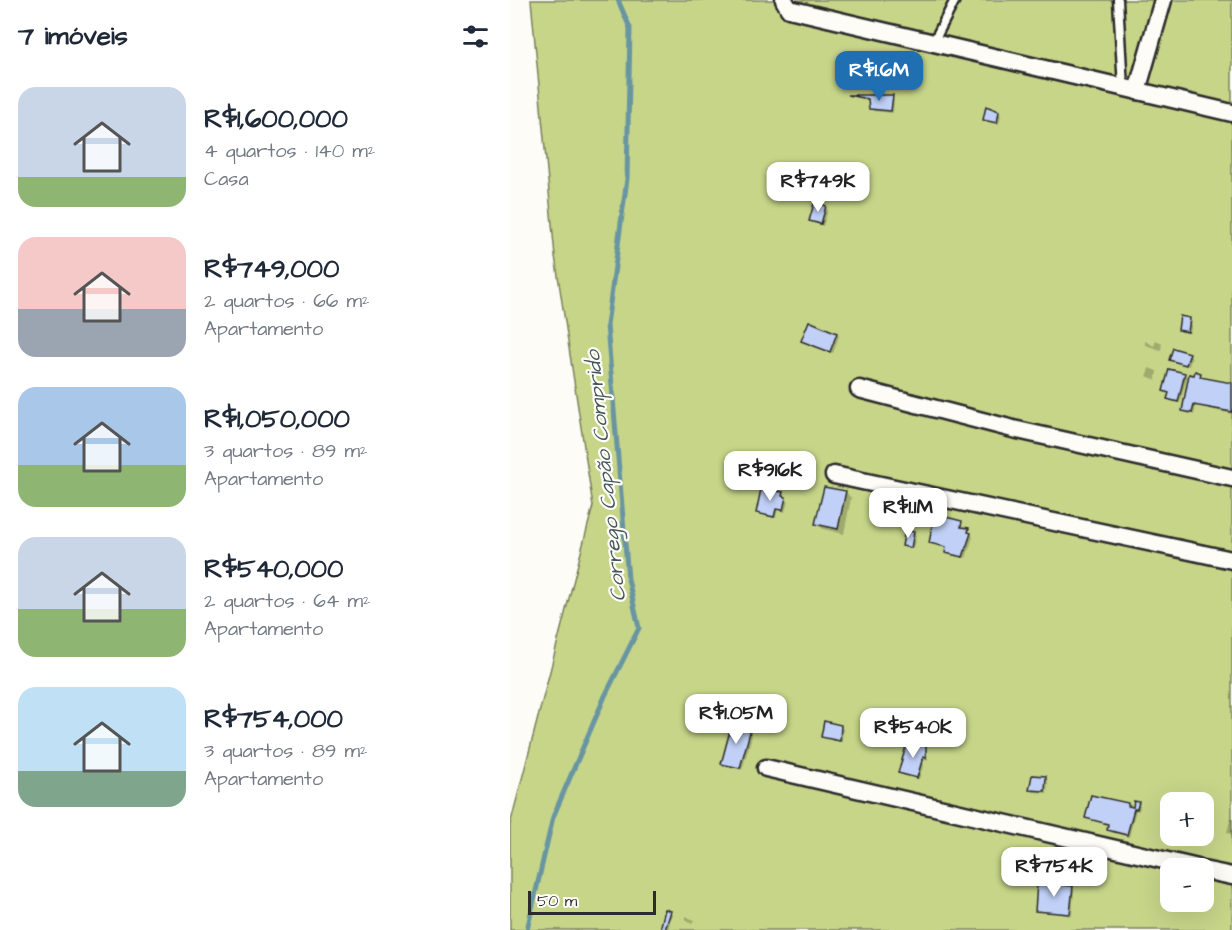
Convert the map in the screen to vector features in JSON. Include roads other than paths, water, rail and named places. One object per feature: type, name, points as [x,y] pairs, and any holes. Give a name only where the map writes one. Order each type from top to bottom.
[{"type":"street","points":[[784,0],[789,9],[1232,113]]},
{"type":"street","points":[[1130,89],[1163,0]]},
{"type":"street","points":[[859,389],[1012,429],[1232,478]]},
{"type":"street","points":[[834,475],[1232,561]]},
{"type":"street","points":[[766,768],[1160,859]]},
{"type":"street","points":[[1214,872],[1232,876]]},
{"type":"lane","points":[[933,43],[954,0]]},
{"type":"lane","points":[[1118,0],[1130,89]]},
{"type":"waterway","name":"Corrego Capão Comprido","points":[[527,930],[553,817],[605,696],[639,628],[628,579],[607,325],[627,179],[630,28],[618,0]]}]
